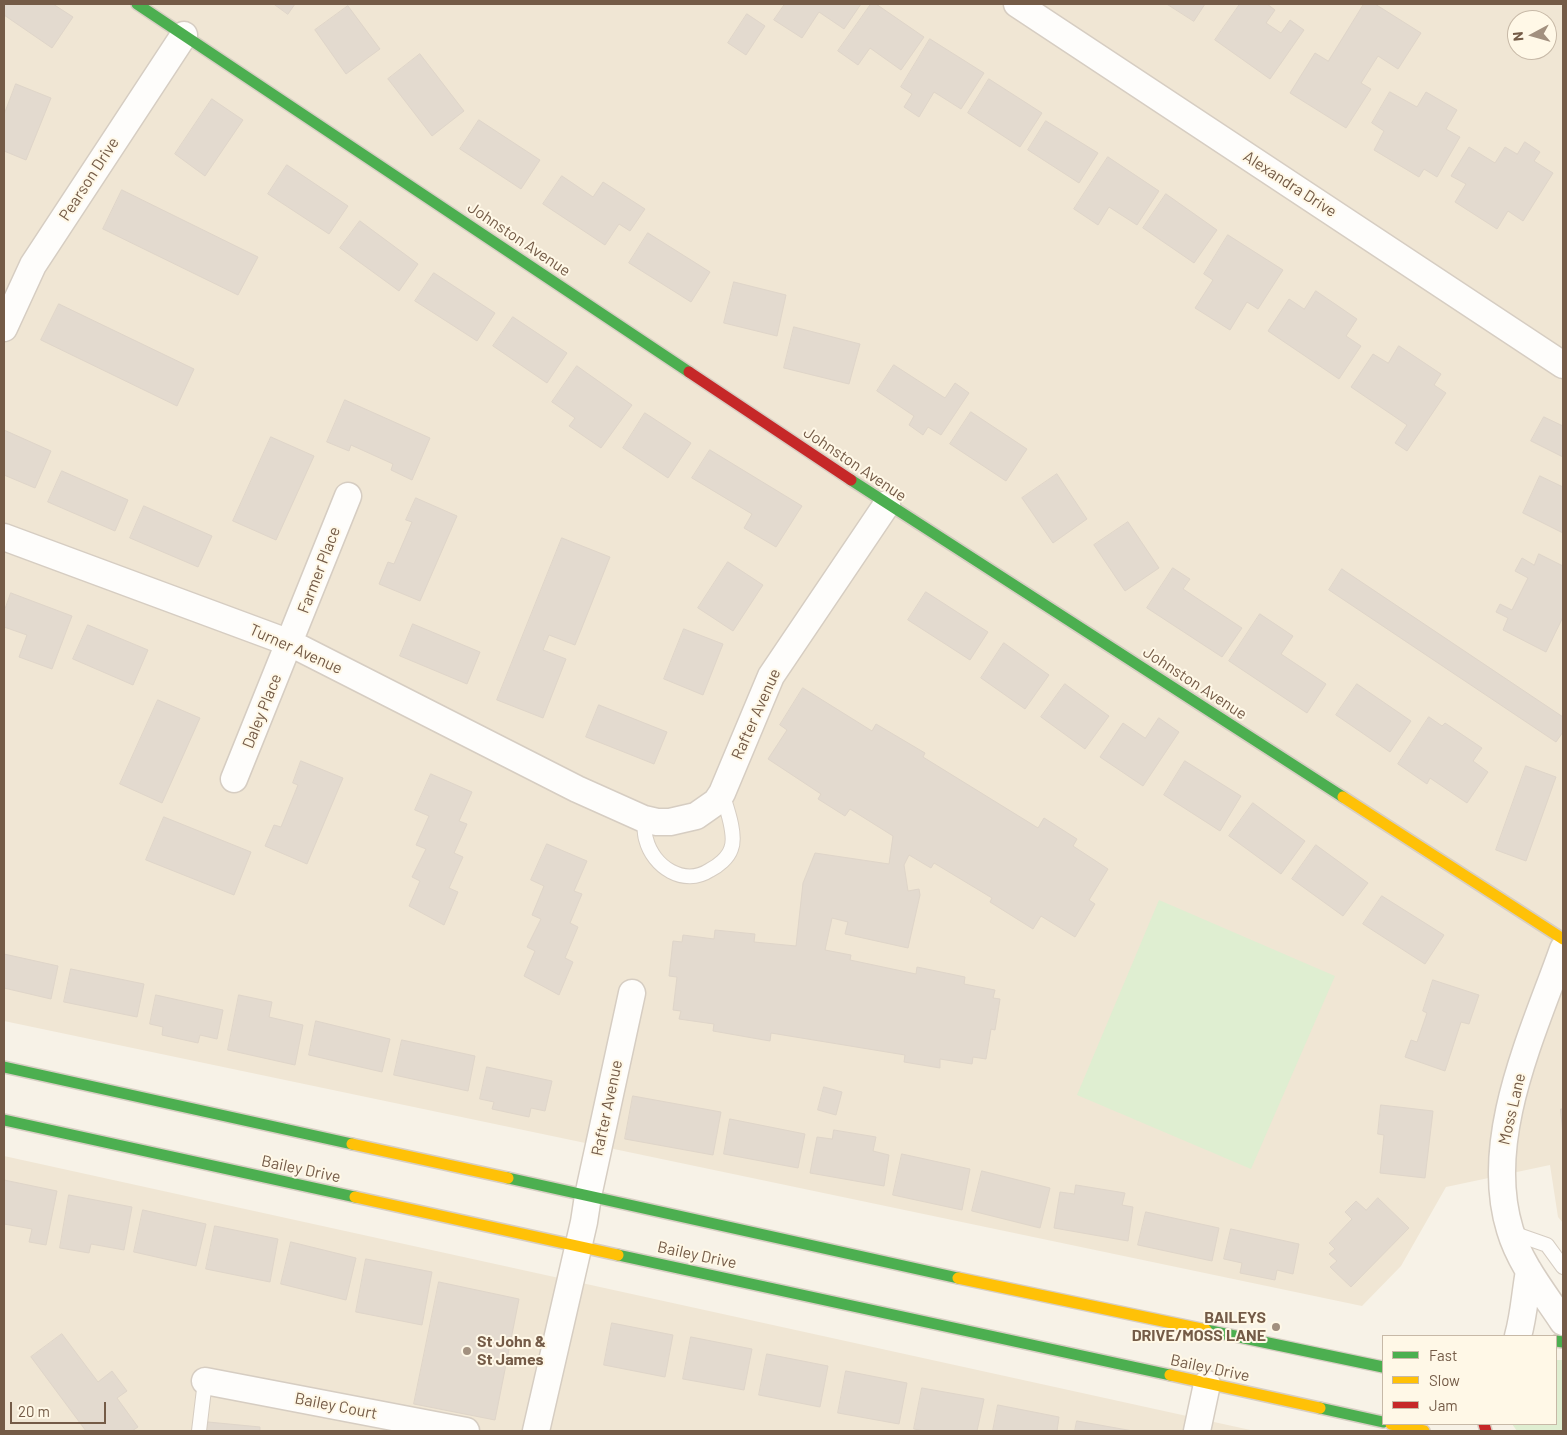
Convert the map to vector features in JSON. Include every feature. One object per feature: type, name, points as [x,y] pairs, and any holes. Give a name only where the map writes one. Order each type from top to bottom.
[{"type":"main road","name":"Johnston Avenue","points":[[137,4],[887,504],[1563,939]]},
{"type":"main road","points":[[4,1067],[1001,1286],[1382,1367]]},
{"type":"main road","name":"Bailey Drive","points":[[4,1120],[581,1234],[1207,1384],[1382,1422]]},
{"type":"main road","points":[[1396,1425],[1424,1431]]},
{"type":"street","name":"Alexandra Drive","points":[[1017,4],[1563,365]]},
{"type":"street","name":"Pearson Drive","points":[[4,328],[33,265],[184,35]]},
{"type":"street","name":"Farmer Place","points":[[290,643],[348,496]]},
{"type":"street","name":"Rafter Avenue","points":[[577,789],[644,820],[657,822],[670,822],[696,816],[716,802],[722,793],[771,676],[887,504]]},
{"type":"street","name":"Turner Avenue","points":[[4,536],[290,643],[577,789]]},
{"type":"street","name":"Daley Place","points":[[234,778],[290,643]]},
{"type":"street","name":"Moss Lane","points":[[1563,949],[1518,1076],[1508,1114],[1502,1151],[1504,1202],[1510,1232],[1529,1271],[1563,1322]]},
{"type":"street","name":"Rafter Avenue","points":[[536,1431],[581,1234],[632,994]]},
{"type":"street","points":[[1518,1335],[1523,1317],[1524,1297],[1529,1271]]},
{"type":"street","name":"Bailey Court","points":[[205,1380],[466,1431]]},
{"type":"street","points":[[1197,1431],[1207,1384]]},
{"type":"lane","points":[[644,820],[646,839],[653,855],[664,868],[683,877],[703,875],[719,865],[732,848],[732,822],[722,793]]},
{"type":"lane","points":[[1510,1232],[1547,1245],[1563,1267]]},
{"type":"lane","points":[[199,1431],[205,1380]]},
{"type":"shaded area","points":[[4,4],[1563,4],[1563,1223],[1558,1217],[1550,1165],[1446,1187],[1401,1266],[1362,1306],[4,1021]]},
{"type":"shaded area","points":[[4,1156],[1255,1431],[4,1431]]},
{"type":"green space","points":[[1159,900],[1335,976],[1251,1169],[1077,1095]]},
{"type":"green space","points":[[1557,1360],[1563,1360],[1563,1431],[1517,1431],[1513,1425],[1557,1425]]},
{"type":"building","points":[[4,4],[53,4],[73,17],[52,48],[4,15]]},
{"type":"building","points":[[274,4],[295,4],[288,14]]},
{"type":"building","points":[[785,4],[861,4],[844,29],[819,12],[802,38],[774,20]]},
{"type":"building","points":[[871,4],[876,4],[924,37],[901,70],[870,48],[858,65],[838,51]]},
{"type":"building","points":[[1167,4],[1205,4],[1194,21]]},
{"type":"building","points":[[1240,4],[1267,4],[1275,10],[1266,23],[1281,33],[1290,20],[1304,30],[1270,79],[1215,40]]},
{"type":"building","points":[[1364,4],[1375,4],[1421,33],[1398,69],[1378,56],[1361,83],[1371,89],[1346,128],[1290,93],[1315,53],[1328,61]]},
{"type":"building","points":[[348,6],[380,49],[346,74],[315,30]]},
{"type":"building","points":[[747,14],[765,26],[746,55],[728,43]]},
{"type":"building","points":[[930,39],[984,73],[961,109],[934,92],[919,117],[904,107],[912,94],[901,87]]},
{"type":"building","points":[[420,54],[464,111],[432,136],[388,79]]},
{"type":"building","points":[[989,79],[1042,113],[1020,147],[968,113]]},
{"type":"building","points":[[16,84],[51,98],[26,160],[4,151],[4,115]]},
{"type":"building","points":[[1390,92],[1417,107],[1426,92],[1457,110],[1446,129],[1460,137],[1437,177],[1424,169],[1419,177],[1374,150],[1384,131],[1372,123]]},
{"type":"building","points":[[212,99],[243,120],[205,176],[175,154]]},
{"type":"building","points":[[479,120],[540,160],[521,189],[460,149]]},
{"type":"building","points":[[1046,121],[1098,153],[1079,183],[1028,150]]},
{"type":"building","points":[[1525,142],[1540,152],[1534,161],[1553,173],[1523,221],[1508,211],[1497,229],[1455,202],[1466,184],[1451,176],[1469,147],[1495,163],[1505,147],[1517,154]]},
{"type":"building","points":[[1108,157],[1159,191],[1137,225],[1109,207],[1098,225],[1074,209]]},
{"type":"building","points":[[287,165],[348,206],[329,234],[268,194]]},
{"type":"building","points":[[562,176],[593,197],[603,182],[645,209],[630,231],[619,224],[605,245],[543,204]]},
{"type":"building","points":[[122,190],[258,257],[238,295],[103,229]]},
{"type":"building","points":[[1166,194],[1217,230],[1194,263],[1143,228]]},
{"type":"building","points":[[360,221],[418,264],[399,291],[340,248]]},
{"type":"building","points":[[648,233],[710,272],[691,302],[629,263]]},
{"type":"building","points":[[1228,235],[1283,270],[1258,309],[1247,302],[1230,330],[1195,308],[1213,280],[1204,274]]},
{"type":"building","points":[[434,273],[495,313],[477,341],[415,301]]},
{"type":"building","points":[[734,282],[786,295],[777,336],[724,323]]},
{"type":"building","points":[[1316,291],[1357,319],[1346,336],[1361,346],[1339,379],[1268,331],[1289,299],[1304,309]]},
{"type":"building","points":[[59,304],[194,369],[177,406],[41,340]]},
{"type":"building","points":[[513,317],[567,353],[547,383],[493,346]]},
{"type":"building","points":[[794,327],[860,344],[849,384],[784,368]]},
{"type":"building","points":[[1399,346],[1441,374],[1434,385],[1446,393],[1407,451],[1395,443],[1407,425],[1351,387],[1373,354],[1388,363]]},
{"type":"building","points":[[894,365],[945,398],[955,383],[969,393],[941,435],[928,427],[923,435],[909,425],[914,416],[877,391]]},
{"type":"building","points":[[577,366],[632,405],[601,448],[569,426],[575,418],[552,402]]},
{"type":"building","points":[[345,400],[430,438],[412,480],[391,470],[393,464],[351,445],[349,451],[327,442]]},
{"type":"building","points":[[971,412],[1027,449],[1006,481],[950,444]]},
{"type":"building","points":[[645,413],[691,443],[668,478],[623,448]]},
{"type":"building","points":[[1544,417],[1563,426],[1563,457],[1531,441]]},
{"type":"building","points":[[4,430],[51,451],[35,488],[4,475]]},
{"type":"building","points":[[271,437],[314,456],[276,540],[233,521]]},
{"type":"building","points":[[710,450],[802,506],[776,547],[744,528],[752,514],[692,478]]},
{"type":"building","points":[[62,471],[128,500],[115,531],[48,502]]},
{"type":"building","points":[[1057,474],[1087,519],[1053,543],[1022,498]]},
{"type":"building","points":[[1540,476],[1563,487],[1563,533],[1523,513]]},
{"type":"building","points":[[416,498],[457,516],[420,601],[379,584],[388,562],[394,564],[412,522],[406,520]]},
{"type":"building","points":[[144,506],[212,536],[198,567],[130,538]]},
{"type":"building","points":[[1128,522],[1159,568],[1125,591],[1094,545]]},
{"type":"building","points":[[562,538],[610,557],[575,645],[549,635],[543,650],[566,659],[543,718],[497,700]]},
{"type":"building","points":[[1539,554],[1563,566],[1563,617],[1546,652],[1503,630],[1508,618],[1496,612],[1500,604],[1512,610],[1528,578],[1515,571],[1522,558],[1534,565]]},
{"type":"building","points":[[728,562],[763,585],[733,631],[698,608]]},
{"type":"building","points":[[1173,568],[1190,579],[1183,589],[1242,628],[1222,657],[1147,608]]},
{"type":"building","points":[[1342,569],[1563,717],[1563,732],[1556,742],[1329,590]]},
{"type":"building","points":[[926,592],[988,632],[970,660],[908,620]]},
{"type":"building","points":[[11,593],[72,616],[52,669],[19,657],[27,635],[4,627],[4,612]]},
{"type":"building","points":[[1260,614],[1293,636],[1281,654],[1326,684],[1307,713],[1229,661]]},
{"type":"building","points":[[413,624],[480,652],[467,684],[400,656]]},
{"type":"building","points":[[88,625],[148,650],[133,685],[73,659]]},
{"type":"building","points":[[684,629],[723,644],[703,695],[664,679]]},
{"type":"building","points":[[1004,643],[1049,675],[1025,709],[981,678]]},
{"type":"building","points":[[1065,684],[1109,716],[1085,749],[1041,717]]},
{"type":"building","points":[[1357,684],[1411,721],[1390,752],[1336,715]]},
{"type":"building","points":[[803,688],[872,731],[876,724],[925,753],[923,757],[1038,828],[1044,818],[1077,839],[1073,846],[1108,869],[1089,900],[1095,904],[1075,937],[1041,916],[1033,929],[990,902],[992,898],[934,863],[931,868],[909,855],[904,865],[908,891],[919,889],[920,895],[908,948],[845,934],[848,922],[832,918],[825,950],[851,955],[850,960],[916,974],[917,967],[965,977],[964,984],[995,990],[993,998],[1000,999],[995,1030],[991,1029],[986,1059],[973,1057],[972,1064],[940,1059],[940,1068],[904,1062],[905,1055],[771,1033],[770,1041],[713,1031],[714,1024],[679,1019],[681,1011],[673,1010],[677,977],[669,976],[673,941],[682,942],[683,935],[714,939],[715,930],[755,934],[754,942],[796,946],[803,883],[815,853],[889,864],[893,836],[850,809],[845,816],[818,799],[821,794],[768,759],[787,730],[780,725]]},
{"type":"building","points":[[158,700],[200,718],[162,803],[120,784]]},
{"type":"building","points":[[599,705],[667,732],[654,764],[586,737]]},
{"type":"building","points":[[1429,717],[1442,726],[1445,723],[1482,748],[1473,761],[1488,772],[1467,803],[1430,778],[1427,784],[1398,764]]},
{"type":"building","points":[[1159,718],[1179,732],[1143,786],[1100,757],[1123,723],[1145,738]]},
{"type":"building","points":[[301,761],[343,778],[307,864],[265,846],[274,825],[281,827],[298,785],[293,783]]},
{"type":"building","points":[[1185,761],[1241,796],[1220,831],[1164,795]]},
{"type":"building","points":[[1526,766],[1556,777],[1526,861],[1496,850]]},
{"type":"building","points":[[431,774],[472,792],[459,821],[467,824],[454,853],[463,857],[449,888],[458,892],[444,925],[409,906],[420,881],[412,877],[426,849],[416,845],[429,816],[415,810]]},
{"type":"building","points":[[1253,803],[1305,841],[1281,874],[1229,836]]},
{"type":"building","points":[[164,817],[251,852],[234,895],[146,860]]},
{"type":"building","points":[[547,844],[587,861],[574,891],[582,894],[570,923],[578,927],[565,958],[573,962],[559,995],[524,976],[535,951],[527,947],[541,919],[532,915],[544,886],[531,880]]},
{"type":"building","points":[[1316,845],[1368,883],[1343,916],[1292,879]]},
{"type":"building","points":[[1382,896],[1444,935],[1425,964],[1363,924]]},
{"type":"building","points":[[4,954],[58,966],[51,999],[4,988]]},
{"type":"building","points":[[71,969],[144,984],[137,1017],[64,1002]]},
{"type":"building","points":[[1433,980],[1479,995],[1469,1024],[1461,1022],[1445,1071],[1405,1057],[1411,1040],[1417,1042],[1427,1013],[1423,1011]]},
{"type":"building","points":[[156,995],[223,1010],[217,1039],[200,1035],[198,1043],[162,1035],[163,1027],[150,1024]]},
{"type":"building","points":[[239,995],[272,1002],[269,1017],[303,1025],[295,1065],[228,1050]]},
{"type":"building","points":[[316,1021],[390,1039],[382,1072],[309,1055]]},
{"type":"building","points":[[402,1040],[475,1056],[468,1091],[394,1075]]},
{"type":"building","points":[[487,1067],[552,1081],[545,1111],[531,1108],[529,1117],[492,1109],[494,1102],[480,1099]]},
{"type":"building","points":[[824,1087],[842,1092],[836,1115],[818,1110]]},
{"type":"building","points":[[633,1096],[721,1112],[713,1155],[625,1139]]},
{"type":"building","points":[[1381,1105],[1433,1111],[1425,1178],[1380,1173],[1384,1135],[1378,1134]]},
{"type":"building","points":[[1561,1109],[1563,1109],[1563,1135]]},
{"type":"building","points":[[730,1119],[805,1134],[798,1168],[724,1154]]},
{"type":"building","points":[[834,1130],[876,1137],[873,1151],[889,1155],[884,1186],[810,1173],[817,1137],[832,1139]]},
{"type":"building","points":[[902,1154],[970,1169],[962,1210],[893,1195]]},
{"type":"building","points":[[982,1171],[1050,1188],[1040,1228],[972,1211]]},
{"type":"building","points":[[4,1180],[57,1191],[46,1245],[29,1242],[32,1229],[4,1224]]},
{"type":"building","points":[[1076,1185],[1125,1193],[1122,1205],[1133,1207],[1128,1241],[1054,1228],[1060,1192],[1074,1194]]},
{"type":"building","points":[[69,1195],[132,1207],[124,1250],[91,1244],[89,1253],[60,1248]]},
{"type":"building","points":[[1378,1198],[1409,1228],[1351,1287],[1330,1267],[1337,1261],[1329,1254],[1335,1249],[1329,1243],[1352,1219],[1345,1212],[1356,1201],[1366,1210]]},
{"type":"building","points":[[143,1210],[206,1224],[196,1266],[134,1252]]},
{"type":"building","points":[[1146,1212],[1219,1228],[1212,1261],[1138,1245]]},
{"type":"building","points":[[215,1226],[278,1239],[270,1282],[206,1269]]},
{"type":"building","points":[[1231,1229],[1299,1244],[1293,1274],[1277,1270],[1275,1280],[1240,1273],[1242,1263],[1224,1259]]},
{"type":"building","points":[[291,1242],[356,1258],[346,1300],[281,1284]]},
{"type":"building","points":[[366,1259],[432,1272],[422,1325],[356,1312]]},
{"type":"building","name":"St John & St James","points":[[439,1282],[519,1299],[495,1420],[414,1404]]},
{"type":"building","points":[[612,1323],[673,1335],[665,1377],[604,1365]]},
{"type":"building","points":[[62,1334],[98,1382],[112,1371],[127,1391],[117,1398],[138,1427],[132,1431],[86,1431],[31,1357]]},
{"type":"building","points":[[691,1337],[752,1349],[744,1390],[683,1379]]},
{"type":"building","points":[[767,1354],[828,1366],[820,1407],[759,1395]]},
{"type":"building","points":[[846,1371],[907,1383],[899,1424],[838,1413]]},
{"type":"building","points":[[922,1388],[984,1399],[977,1431],[924,1431],[914,1429]]},
{"type":"building","points":[[998,1405],[1059,1417],[1057,1431],[993,1431]]},
{"type":"building","points":[[1077,1421],[1133,1431],[1075,1431]]},
{"type":"building","points":[[208,1422],[260,1427],[260,1431],[207,1431]]},
{"type":"traffic: fast","points":[[137,4],[689,372]]},
{"type":"traffic: fast","points":[[851,480],[1343,797]]},
{"type":"traffic: fast","points":[[4,1067],[352,1144]]},
{"type":"traffic: fast","points":[[4,1120],[355,1197]]},
{"type":"traffic: fast","points":[[508,1178],[958,1278]]},
{"type":"traffic: fast","points":[[618,1255],[1170,1375]]},
{"type":"traffic: fast","points":[[1206,1330],[1382,1367]]},
{"type":"traffic: fast","points":[[1557,1341],[1563,1342]]},
{"type":"traffic: fast","points":[[1320,1408],[1382,1422]]},
{"type":"traffic: slow","points":[[1343,797],[1563,939]]},
{"type":"traffic: slow","points":[[352,1144],[508,1178]]},
{"type":"traffic: slow","points":[[355,1197],[618,1255]]},
{"type":"traffic: slow","points":[[958,1278],[1206,1330]]},
{"type":"traffic: slow","points":[[1170,1375],[1320,1408]]},
{"type":"traffic: slow","points":[[1396,1425],[1424,1431]]},
{"type":"traffic: jam","points":[[689,372],[851,480]]},
{"type":"traffic: jam","points":[[1484,1425],[1486,1431]]},
{"type":"place","name":"BAILEYS DRIVE/MOSS LANE","points":[[1276,1327]]},
{"type":"place","name":"St John & St James","points":[[467,1351]]}]
